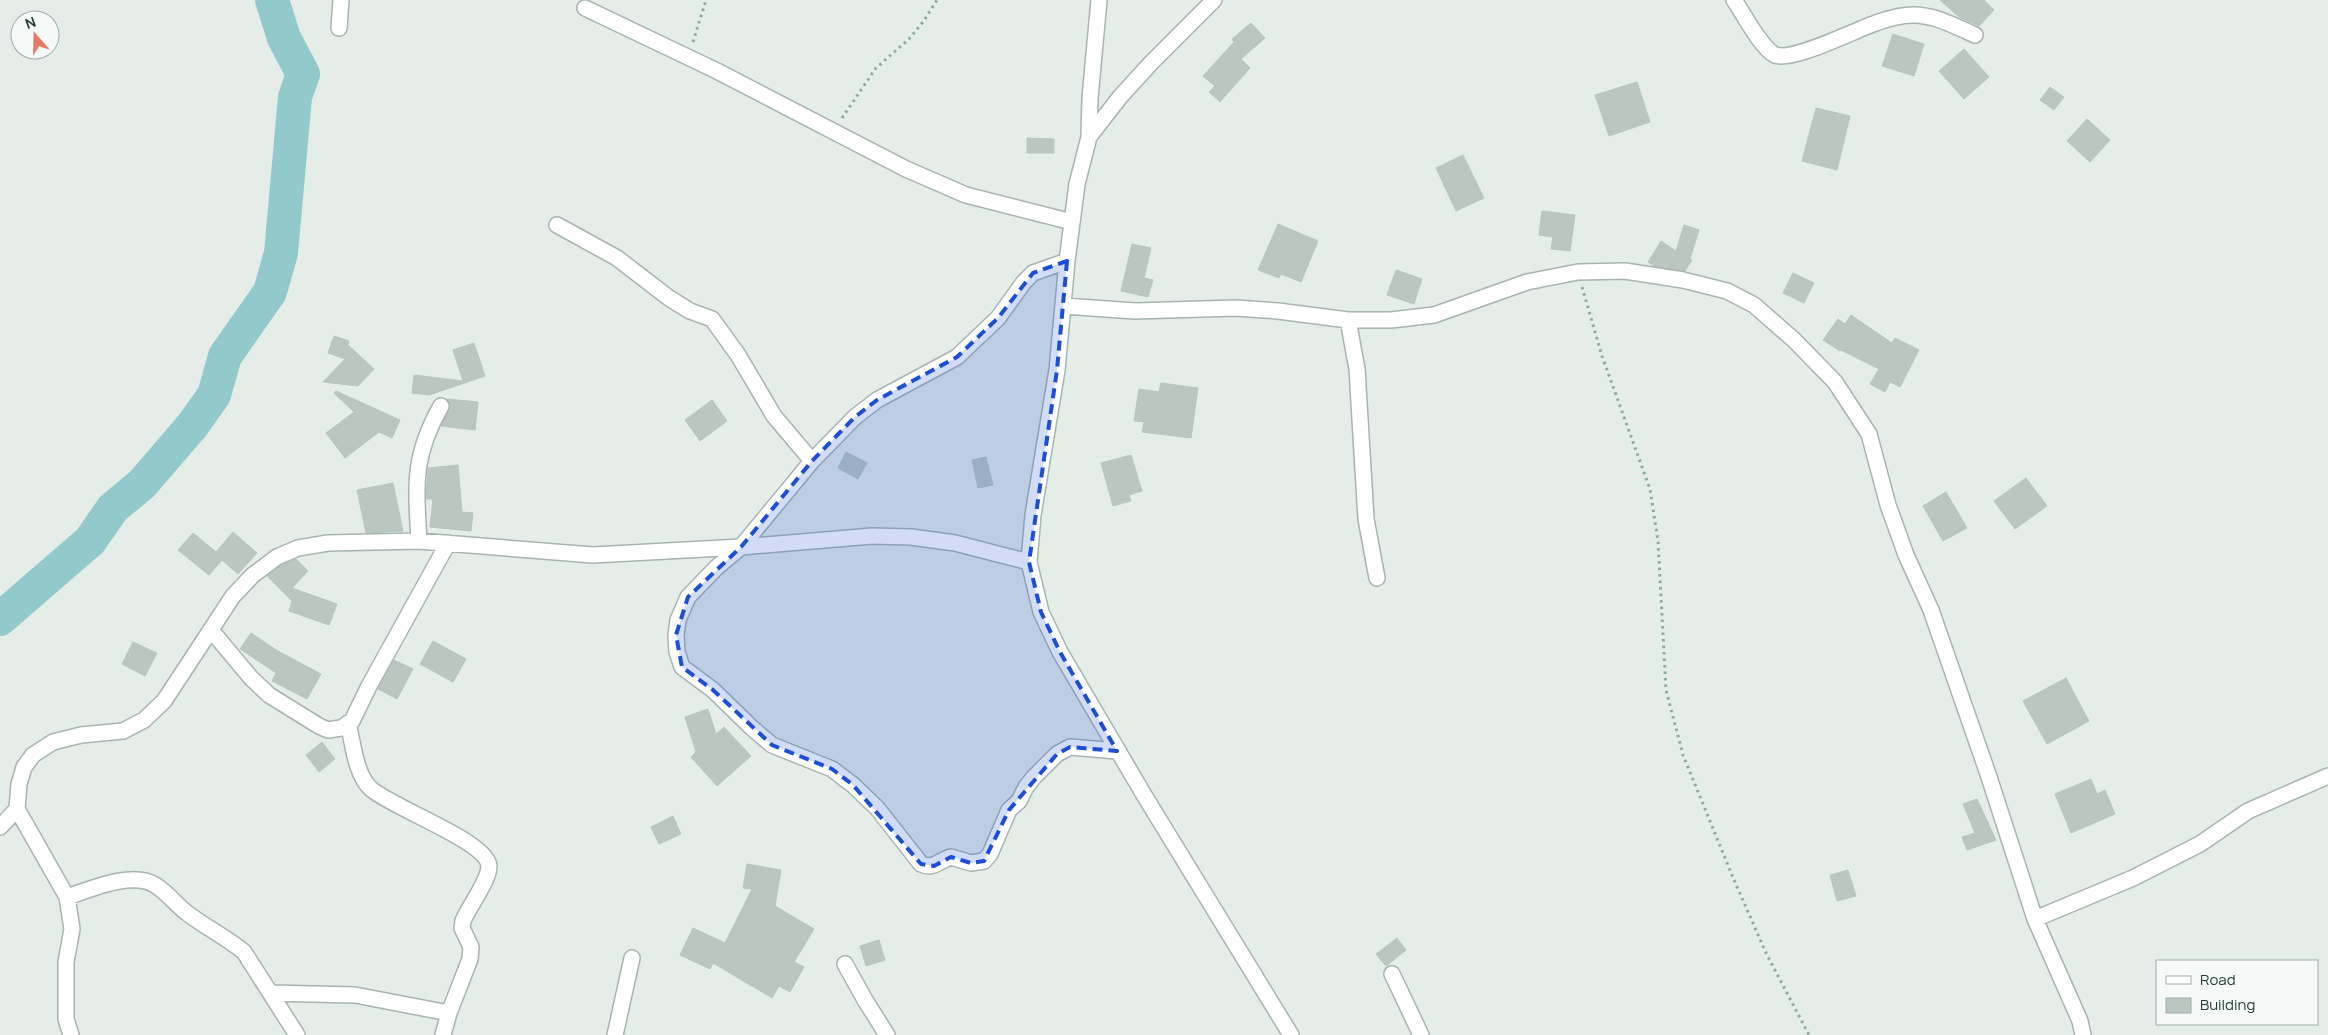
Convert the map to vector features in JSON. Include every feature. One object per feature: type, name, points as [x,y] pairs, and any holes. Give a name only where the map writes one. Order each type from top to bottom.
[{"type":"street","points":[[339,28],[342,0]]},
{"type":"street","points":[[1099,0],[1090,98],[1089,137],[1077,184],[1067,261],[1057,370],[1033,515],[1028,562],[1041,612],[1060,652],[1117,751],[1291,1035]]},
{"type":"street","points":[[1089,137],[1120,97],[1151,63],[1214,0]]},
{"type":"street","points":[[1734,0],[1765,45],[1773,54],[1783,57],[1798,54],[1878,22],[1911,15],[1929,16],[1975,34]]},
{"type":"street","points":[[585,8],[688,57],[906,169],[966,195],[1072,222]]},
{"type":"street","points":[[557,225],[618,258],[669,298],[690,310],[712,319],[738,355],[774,416],[812,461]]},
{"type":"street","points":[[1067,261],[1033,273],[1024,282],[998,318],[957,357],[877,400],[855,417],[812,461],[741,547],[717,567],[688,597],[678,620],[676,635],[677,652],[682,667],[713,690],[772,745],[832,769],[853,785],[877,808],[921,864],[927,866],[934,866],[951,857],[972,863],[984,861],[990,854],[1009,810],[1019,801],[1034,777],[1057,754],[1070,748],[1117,751]]},
{"type":"street","points":[[1064,306],[1135,311],[1236,308],[1348,320],[1391,320],[1434,315],[1527,282],[1578,272],[1625,271],[1683,280],[1727,291],[1754,304],[1794,340],[1835,382],[1853,406],[1869,434],[1888,505],[1906,555],[1930,610],[1988,774],[2035,919],[2080,1021],[2082,1035]]},
{"type":"street","points":[[1348,320],[1357,369],[1366,519],[1377,578]]},
{"type":"street","points":[[419,541],[416,486],[418,460],[430,426],[441,406]]},
{"type":"street","points":[[71,1035],[66,1019],[66,962],[72,930],[67,897],[17,808],[19,784],[24,767],[33,755],[53,742],[81,735],[122,731],[144,720],[164,701],[233,596],[253,575],[277,557],[298,548],[328,543],[419,541],[593,555],[741,547],[872,536],[910,537],[955,543],[1028,562]]},
{"type":"street","points":[[211,630],[251,678],[269,695],[306,719],[328,730],[341,728],[352,720],[448,543]]},
{"type":"street","points":[[348,723],[362,775],[370,787],[389,801],[473,845],[485,856],[488,864],[488,873],[463,921],[462,928],[471,947],[470,959],[448,1012],[443,1035]]},
{"type":"street","points":[[2035,919],[2133,878],[2200,844],[2248,811],[2328,776]]},
{"type":"street","points":[[0,827],[17,808]]},
{"type":"street","points":[[67,897],[113,883],[147,880],[158,886],[188,914],[232,942],[244,952],[297,1035]]},
{"type":"street","points":[[615,1035],[632,958]]},
{"type":"street","points":[[845,964],[864,1000],[887,1035]]},
{"type":"street","points":[[1392,974],[1421,1035]]},
{"type":"street","points":[[271,993],[355,995],[448,1012]]},
{"type":"path","points":[[688,57],[706,0]]},
{"type":"path","points":[[833,131],[876,68],[914,34],[937,0]]},
{"type":"path","points":[[1578,272],[1602,356],[1650,489],[1658,541],[1666,690],[1683,755],[1762,943],[1809,1035]]},
{"type":"highlighted area","points":[[1067,261],[1057,370],[1029,562],[1041,612],[1060,652],[1117,751],[1070,747],[1057,754],[1009,810],[984,861],[971,863],[951,857],[934,866],[921,864],[853,785],[832,769],[772,745],[713,690],[682,667],[676,635],[688,597],[741,547],[812,461],[855,417],[877,400],[957,357],[998,318],[1033,273]]},
{"type":"building","points":[[1940,0],[1984,0],[1994,10],[1979,26],[1959,17]]},
{"type":"building","points":[[1251,23],[1265,38],[1241,59],[1250,68],[1220,102],[1209,92],[1215,86],[1203,76],[1234,42],[1232,39]]},
{"type":"building","points":[[1893,34],[1924,44],[1914,76],[1882,66]]},
{"type":"building","points":[[1964,49],[1989,77],[1964,99],[1939,71]]},
{"type":"building","points":[[1637,82],[1650,122],[1609,136],[1595,95]]},
{"type":"building","points":[[2050,87],[2064,97],[2054,110],[2040,100]]},
{"type":"building","points":[[1816,108],[1850,116],[1837,170],[1802,161]]},
{"type":"building","points":[[2087,119],[2110,140],[2090,162],[2067,141]]},
{"type":"building","points":[[1027,138],[1054,139],[1054,153],[1027,153]]},
{"type":"building","points":[[1463,155],[1484,198],[1456,211],[1436,168]]},
{"type":"building","points":[[1542,211],[1575,215],[1570,251],[1551,249],[1553,237],[1539,235]]},
{"type":"building","points":[[1278,224],[1318,241],[1301,282],[1281,274],[1279,278],[1258,270]]},
{"type":"building","points":[[1684,225],[1699,230],[1690,259],[1692,260],[1685,271],[1654,266],[1648,262],[1661,241],[1676,251]]},
{"type":"building","points":[[1132,244],[1151,248],[1144,278],[1153,280],[1148,297],[1121,291]]},
{"type":"building","points":[[1396,270],[1422,279],[1414,304],[1387,295]]},
{"type":"building","points":[[1793,273],[1814,283],[1804,303],[1783,293]]},
{"type":"building","points":[[1851,315],[1892,343],[1895,338],[1919,350],[1900,387],[1890,382],[1885,392],[1870,384],[1879,369],[1840,351],[1823,340],[1838,319],[1845,324]]},
{"type":"building","points":[[334,336],[349,341],[348,345],[374,369],[358,386],[323,382],[345,359],[328,353]]},
{"type":"building","points":[[474,343],[485,376],[429,395],[412,393],[414,375],[463,381],[453,350]]},
{"type":"building","points":[[1161,383],[1198,388],[1191,438],[1142,432],[1144,422],[1134,421],[1139,389],[1159,392]]},
{"type":"building","points":[[336,391],[400,420],[392,438],[379,432],[345,458],[326,433],[354,412],[334,393]]},
{"type":"building","points":[[447,399],[478,402],[475,430],[441,426],[450,406]]},
{"type":"building","points":[[712,400],[727,421],[700,441],[685,420]]},
{"type":"building","points":[[846,452],[867,463],[858,479],[838,468]]},
{"type":"building","points":[[1131,455],[1142,491],[1129,495],[1131,501],[1113,506],[1101,463]]},
{"type":"building","points":[[986,457],[993,485],[978,488],[972,460]]},
{"type":"building","points":[[458,465],[462,512],[473,513],[471,531],[430,527],[433,499],[426,499],[428,468]]},
{"type":"building","points":[[2026,478],[2047,506],[2015,529],[1994,501]]},
{"type":"building","points":[[393,483],[403,531],[366,533],[357,490]]},
{"type":"building","points":[[1946,492],[1967,528],[1943,541],[1923,506]]},
{"type":"building","points":[[233,532],[257,553],[238,574],[222,560],[209,575],[178,550],[193,533],[216,552]]},
{"type":"building","points":[[296,559],[308,571],[292,588],[337,604],[329,625],[289,611],[292,601],[267,576],[282,565]]},
{"type":"building","points":[[251,633],[278,651],[321,674],[307,699],[272,681],[276,673],[240,649]]},
{"type":"building","points":[[433,641],[466,659],[453,682],[420,664]]},
{"type":"building","points":[[133,642],[157,653],[145,676],[122,664]]},
{"type":"building","points":[[394,660],[413,669],[397,699],[378,689]]},
{"type":"building","points":[[2066,678],[2089,721],[2047,744],[2023,701]]},
{"type":"building","points":[[708,709],[716,734],[724,727],[751,756],[717,786],[691,757],[696,752],[685,717]]},
{"type":"building","points":[[322,742],[335,759],[319,772],[306,755]]},
{"type":"building","points":[[2091,779],[2097,794],[2105,790],[2115,814],[2071,833],[2055,794]]},
{"type":"building","points":[[1977,799],[1996,840],[1967,850],[1962,837],[1975,833],[1963,804]]},
{"type":"building","points":[[673,816],[681,834],[659,844],[651,827]]},
{"type":"building","points":[[747,864],[781,870],[775,906],[814,929],[794,962],[804,967],[790,992],[779,986],[772,998],[713,963],[710,969],[680,955],[693,928],[725,943],[752,889],[743,888]]},
{"type":"building","points":[[1848,870],[1856,896],[1837,901],[1830,875]]},
{"type":"building","points":[[1397,938],[1406,950],[1386,966],[1376,954]]},
{"type":"building","points":[[879,940],[885,960],[866,966],[860,946]]},
{"type":"waterway","points":[[0,619],[90,541],[113,508],[142,484],[192,426],[214,395],[225,356],[270,292],[281,253],[295,97],[303,74],[284,38],[272,0]]}]
